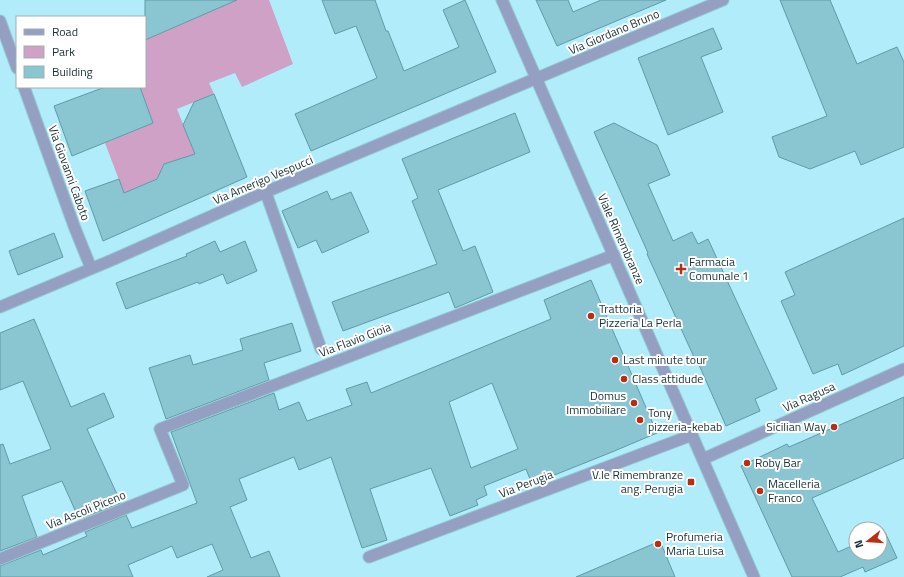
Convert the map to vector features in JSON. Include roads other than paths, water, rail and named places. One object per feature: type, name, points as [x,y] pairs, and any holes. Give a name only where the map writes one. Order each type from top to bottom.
[{"type":"street","name":"Viale Rimembranze","points":[[502,0],[754,577]]},
{"type":"street","name":"Via Giordano Bruno","points":[[537,78],[723,0]]},
{"type":"street","points":[[0,21],[16,65]]},
{"type":"street","name":"Via Amerigo Vespucci","points":[[0,306],[537,78]]},
{"type":"street","name":"Via Giovanni Caboto","points":[[24,88],[74,226],[91,268]]},
{"type":"street","points":[[266,193],[321,349]]},
{"type":"street","name":"Via Flavio Gioia","points":[[183,484],[160,429],[614,255]]},
{"type":"street","name":"Via Ragusa","points":[[703,458],[904,369]]},
{"type":"street","name":"Via Perugia","points":[[369,557],[692,435]]},
{"type":"street","name":"Via Ascoli Piceno","points":[[0,559],[183,484]]},
{"type":"place","name":"Farmacia Comunale 1","points":[[681,269]]},
{"type":"place","name":"Trattoria Pizzeria La Perla","points":[[591,316]]},
{"type":"place","name":"Last minute tour","points":[[615,360]]},
{"type":"place","name":"Class attidude","points":[[624,379]]},
{"type":"place","name":"Domus Immobiliare","points":[[634,403]]},
{"type":"place","name":"Tony pizzeria-kebab","points":[[640,420]]},
{"type":"place","name":"Sicilian Way","points":[[834,427]]},
{"type":"place","name":"Roby Bar","points":[[747,463]]},
{"type":"place","name":"V.le Rimembranze ang. Perugia","points":[[691,482]]},
{"type":"place","name":"Macelleria Franco","points":[[760,491]]},
{"type":"place","name":"Profumeria Maria Luisa","points":[[658,544]]}]
